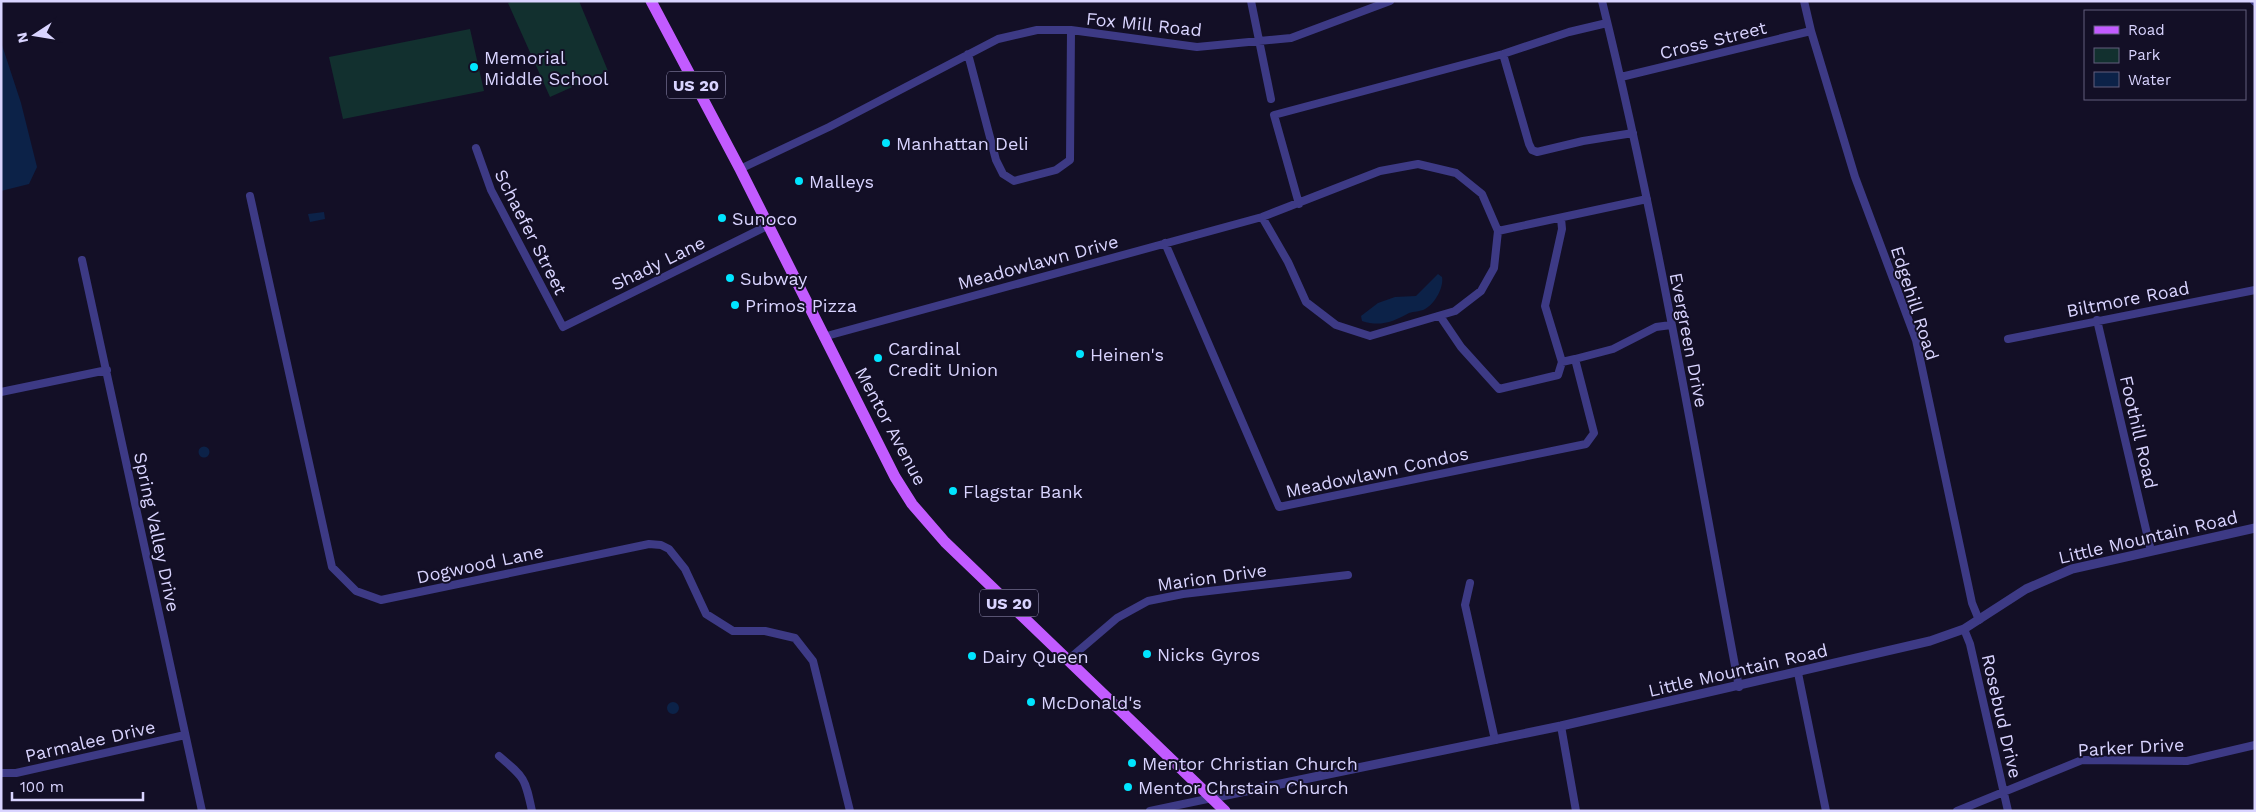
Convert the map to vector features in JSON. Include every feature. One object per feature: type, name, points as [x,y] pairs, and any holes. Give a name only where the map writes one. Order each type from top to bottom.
[{"type":"main road","name":"Mentor Avenue","points":[[652,1],[740,169],[767,226],[895,477],[912,504],[945,542],[1225,811]]},
{"type":"street","points":[[1250,1],[1271,99]]},
{"type":"street","name":"Fox Mill Road","points":[[740,169],[830,128],[998,39],[1017,33],[1037,30],[1071,30],[1197,47],[1291,38],[1390,1]]},
{"type":"street","name":"Evergreen Drive","points":[[1602,1],[1647,199],[1739,687]]},
{"type":"street","name":"Edgehill Road","points":[[1804,1],[1811,31],[1855,177],[1916,340],[1972,603],[1979,620]]},
{"type":"street","points":[[1299,204],[1274,116],[1503,54],[1569,32],[1607,23]]},
{"type":"street","points":[[968,54],[996,160],[1003,174],[1014,181],[1056,170],[1070,160],[1071,30]]},
{"type":"street","name":"Cross Street","points":[[1621,78],[1811,31]]},
{"type":"street","points":[[1503,54],[1532,150],[1537,152],[1583,141],[1633,133]]},
{"type":"street","name":"Schaefer Street","points":[[476,148],[491,190],[563,327]]},
{"type":"street","name":"Meadowlawn Drive","points":[[823,337],[1262,218],[1380,171],[1418,164],[1456,173],[1482,194],[1498,231],[1494,268],[1481,291],[1454,311],[1370,336],[1336,325],[1306,302],[1288,262],[1262,218]]},
{"type":"street","name":"Dogwood Lane","points":[[250,196],[332,567],[356,591],[382,600],[649,544],[662,544],[669,549],[685,569],[706,614],[733,631],[765,631],[795,638],[813,661],[850,811]]},
{"type":"street","points":[[1498,231],[1647,199]]},
{"type":"street","points":[[1440,316],[1461,347],[1499,389],[1558,376],[1562,362],[1545,306],[1562,229],[1561,218]]},
{"type":"street","name":"Shady Lane","points":[[563,327],[767,226]]},
{"type":"street","name":"Meadowlawn Condos","points":[[1165,243],[1279,508],[1586,444],[1594,433],[1575,359]]},
{"type":"street","name":"Spring Valley Drive","points":[[82,260],[202,811]]},
{"type":"street","name":"Biltmore Road","points":[[2008,339],[2255,290]]},
{"type":"street","name":"Foothill Road","points":[[2097,320],[2151,551]]},
{"type":"street","points":[[1562,362],[1613,349],[1656,327],[1671,324]]},
{"type":"street","points":[[1,392],[107,370]]},
{"type":"street","name":"Little Mountain Road","points":[[1212,798],[1561,726],[1739,687],[1930,641],[1964,629],[2026,589],[2072,569],[2255,528]]},
{"type":"street","name":"Marion Drive","points":[[1069,660],[1118,618],[1148,602],[1183,594],[1348,575]]},
{"type":"street","points":[[1470,583],[1466,605],[1495,740]]},
{"type":"street","name":"Rosebud Drive","points":[[1964,629],[1970,644],[2008,811]]},
{"type":"street","points":[[1798,673],[1826,811]]},
{"type":"street","points":[[1561,726],[1576,811]]},
{"type":"street","name":"Parmalee Drive","points":[[1,773],[16,773],[185,735]]},
{"type":"street","name":"Parker Drive","points":[[1957,811],[2004,790],[2082,760],[2187,761],[2255,745]]},
{"type":"street","points":[[499,756],[520,774],[526,783],[532,811]]},
{"type":"street","points":[[1150,811],[1212,798]]},
{"type":"green space","points":[[513,1],[579,1],[608,71],[550,97],[508,3]]},
{"type":"green space","points":[[470,29],[484,91],[343,119],[329,57]]},
{"type":"water","points":[[1,42],[21,103],[37,167],[29,184],[1,191]]},
{"type":"water","points":[[324,212],[325,219],[310,222],[308,214]]},
{"type":"water","points":[[1438,274],[1442,277],[1440,290],[1429,307],[1386,323],[1375,324],[1362,321],[1361,316],[1378,303],[1395,297],[1416,296]]},
{"type":"water","points":[[204,446],[210,452],[204,458],[198,452]]},
{"type":"water","points":[[671,702],[675,702],[679,708],[675,714],[671,714],[667,710],[667,706]]},
{"type":"place","name":"Memorial Middle School","points":[[474,67]]},
{"type":"place","name":"Manhattan Deli","points":[[886,143]]},
{"type":"place","name":"Malleys","points":[[799,181]]},
{"type":"place","name":"Sunoco","points":[[722,218]]},
{"type":"place","name":"Subway","points":[[730,278]]},
{"type":"place","name":"Primos Pizza","points":[[735,305]]},
{"type":"place","name":"Heinen's","points":[[1080,354]]},
{"type":"place","name":"Cardinal Credit Union","points":[[878,358]]},
{"type":"place","name":"Flagstar Bank","points":[[953,491]]},
{"type":"place","name":"Nicks Gyros","points":[[1147,654]]},
{"type":"place","name":"Dairy Queen","points":[[972,656]]},
{"type":"place","name":"McDonald's","points":[[1031,702]]},
{"type":"place","name":"Mentor Christian Church","points":[[1132,763]]},
{"type":"place","name":"Mentor Chrstain Church","points":[[1128,787]]}]
